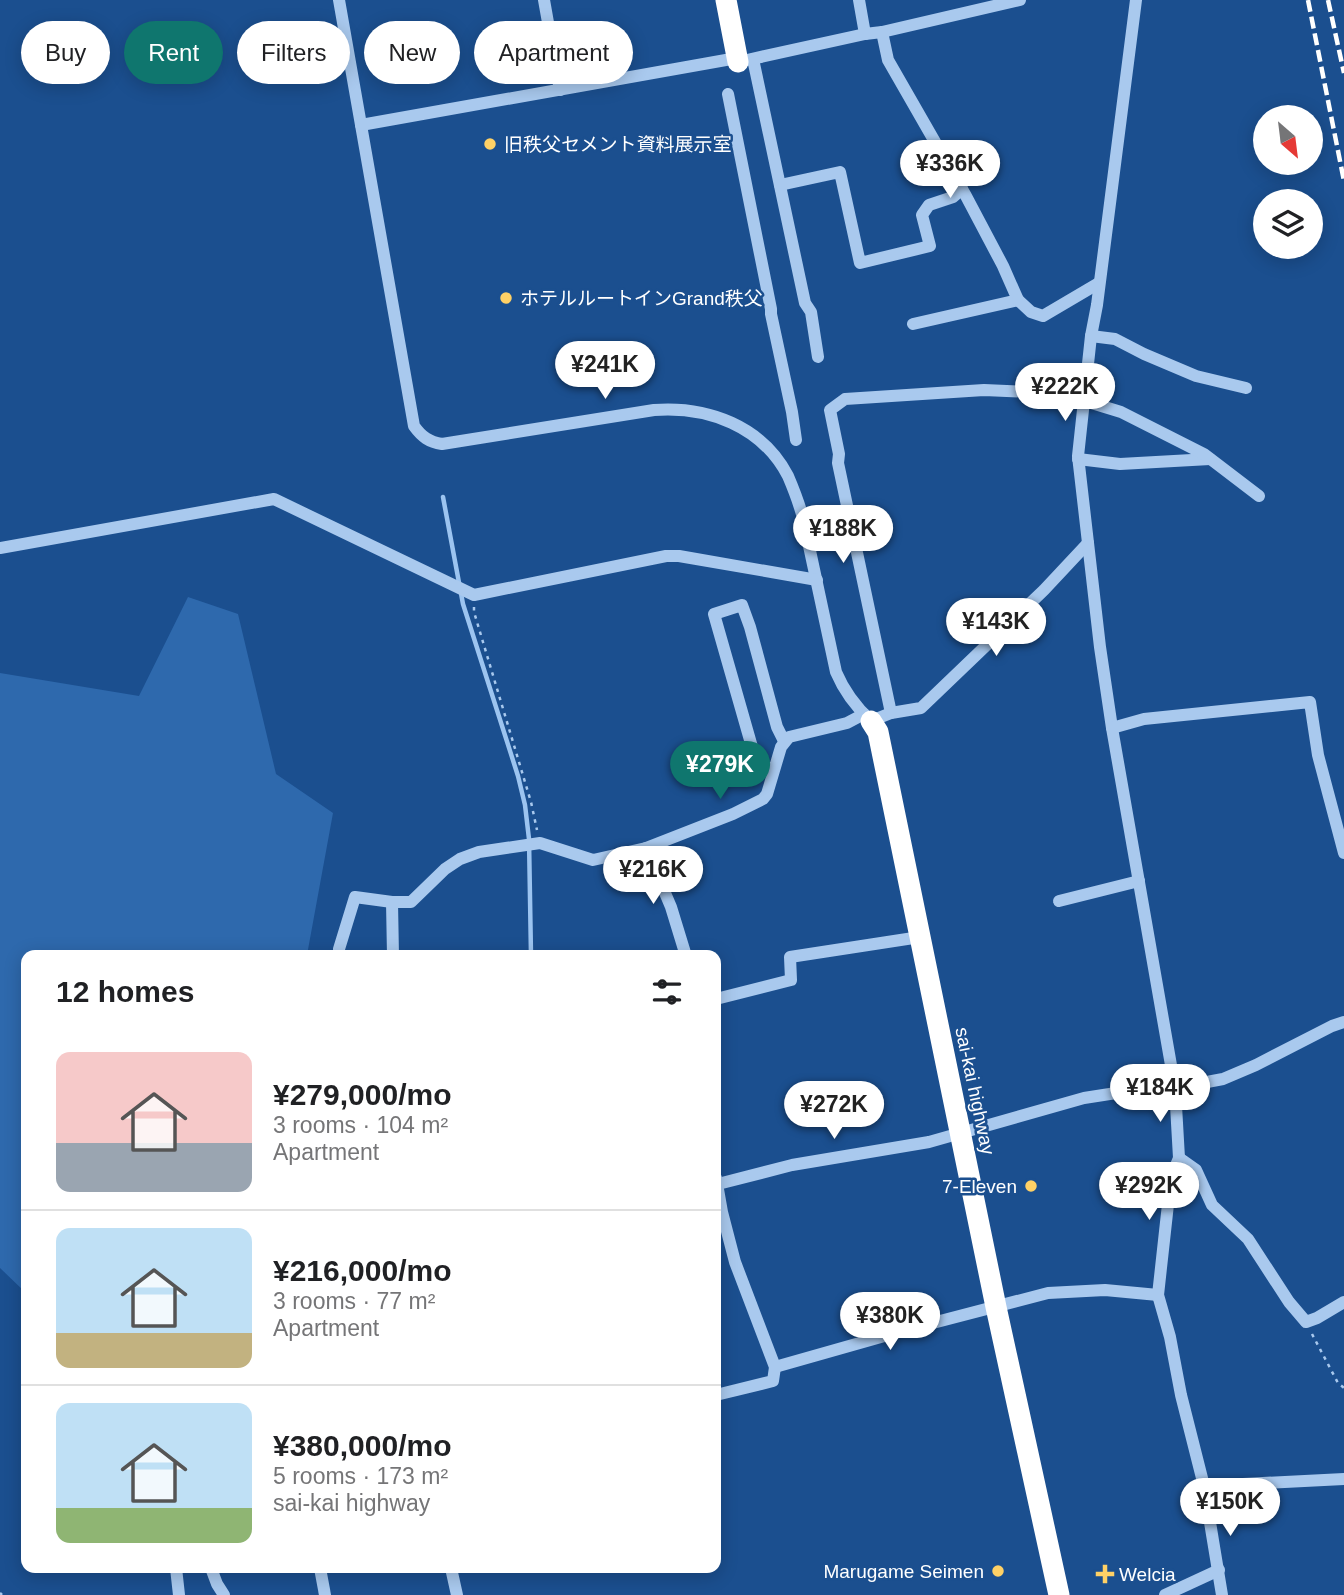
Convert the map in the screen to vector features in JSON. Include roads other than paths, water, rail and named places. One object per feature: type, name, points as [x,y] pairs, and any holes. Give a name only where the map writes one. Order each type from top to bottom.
[{"type":"highway","points":[[726,0],[743,60]]},
{"type":"highway","name":"sai-kai highway","points":[[875,716],[996,1307],[1059,1595]]},
{"type":"street","points":[[339,0],[414,426],[420,435],[431,442],[442,444],[675,408],[722,418],[742,428],[761,442],[787,474],[803,517],[836,672],[851,700],[875,716]]},
{"type":"street","points":[[544,0],[560,90]]},
{"type":"street","points":[[859,0],[865,34]]},
{"type":"street","points":[[360,125],[743,60],[882,32],[999,2],[1020,0]]},
{"type":"street","points":[[1136,0],[1091,336],[1078,459],[1112,728],[1175,1088],[1179,1158],[1171,1177],[1158,1296],[1204,1486],[1222,1595]]},
{"type":"street","points":[[882,32],[888,60],[962,189],[1018,300],[1031,312],[1043,317],[1099,283]]},
{"type":"street","points":[[743,60],[780,185],[804,303],[811,312],[818,358]]},
{"type":"street","points":[[728,93],[796,440]]},
{"type":"street","points":[[780,185],[840,173],[860,263],[930,246],[922,215],[929,205],[953,197],[962,189]]},
{"type":"street","points":[[913,324],[1018,300]]},
{"type":"street","points":[[1091,336],[1115,339],[1196,376],[1246,388]]},
{"type":"street","points":[[875,716],[838,463],[839,454],[830,410],[845,399],[984,390],[1033,392],[1085,401],[1121,412],[1204,454],[1259,496]]},
{"type":"street","points":[[1078,459],[1120,464],[1210,459]]},
{"type":"street","points":[[0,548],[274,499],[474,595],[666,555],[817,580]]},
{"type":"street","points":[[339,950],[355,897],[411,902],[445,869],[460,859],[479,852],[540,843],[593,860],[646,848],[733,814],[763,799],[769,789],[784,741],[794,735],[921,708],[1044,590],[1088,543]]},
{"type":"street","points":[[774,768],[758,768],[714,614],[741,606],[750,627],[777,727],[784,741]]},
{"type":"street","points":[[1112,728],[1144,719],[1310,702],[1318,755],[1344,853]]},
{"type":"street","points":[[646,848],[671,907],[684,950]]},
{"type":"street","points":[[1059,901],[1139,881]]},
{"type":"street","points":[[392,902],[393,950]]},
{"type":"street","points":[[721,998],[791,980],[790,957],[920,937]]},
{"type":"street","points":[[721,1180],[929,1142],[1084,1098],[1175,1088],[1223,1079],[1344,1022]]},
{"type":"street","points":[[1179,1158],[1196,1170],[1212,1205],[1248,1239],[1289,1302],[1306,1322],[1344,1301]]},
{"type":"street","points":[[721,1219],[775,1367],[774,1381],[721,1394]]},
{"type":"street","points":[[775,1367],[1048,1293],[1105,1290],[1158,1296]]},
{"type":"street","points":[[1204,1486],[1344,1479]]},
{"type":"street","points":[[1165,1595],[1219,1570]]},
{"type":"street","points":[[176,1573],[178,1595]]},
{"type":"street","points":[[213,1573],[224,1595]]},
{"type":"street","points":[[321,1573],[325,1595]]},
{"type":"street","points":[[452,1573],[457,1595]]},
{"type":"waterway","points":[[443,497],[463,604],[525,805],[529,839],[531,950]]},
{"type":"railway","points":[[1308,0],[1344,181]]},
{"type":"railway","points":[[1328,0],[1344,73]]},
{"type":"place","name":"旧秩父セメント資料展示室","points":[[490,144]]},
{"type":"place","name":"ホテルルートインGrand秩父","points":[[506,298]]},
{"type":"place","name":"7-Eleven","points":[[1031,1186]]},
{"type":"place","name":"Marugame Seimen","points":[[998,1571]]},
{"type":"place","name":"Welcia","points":[[1105,1574]]}]
